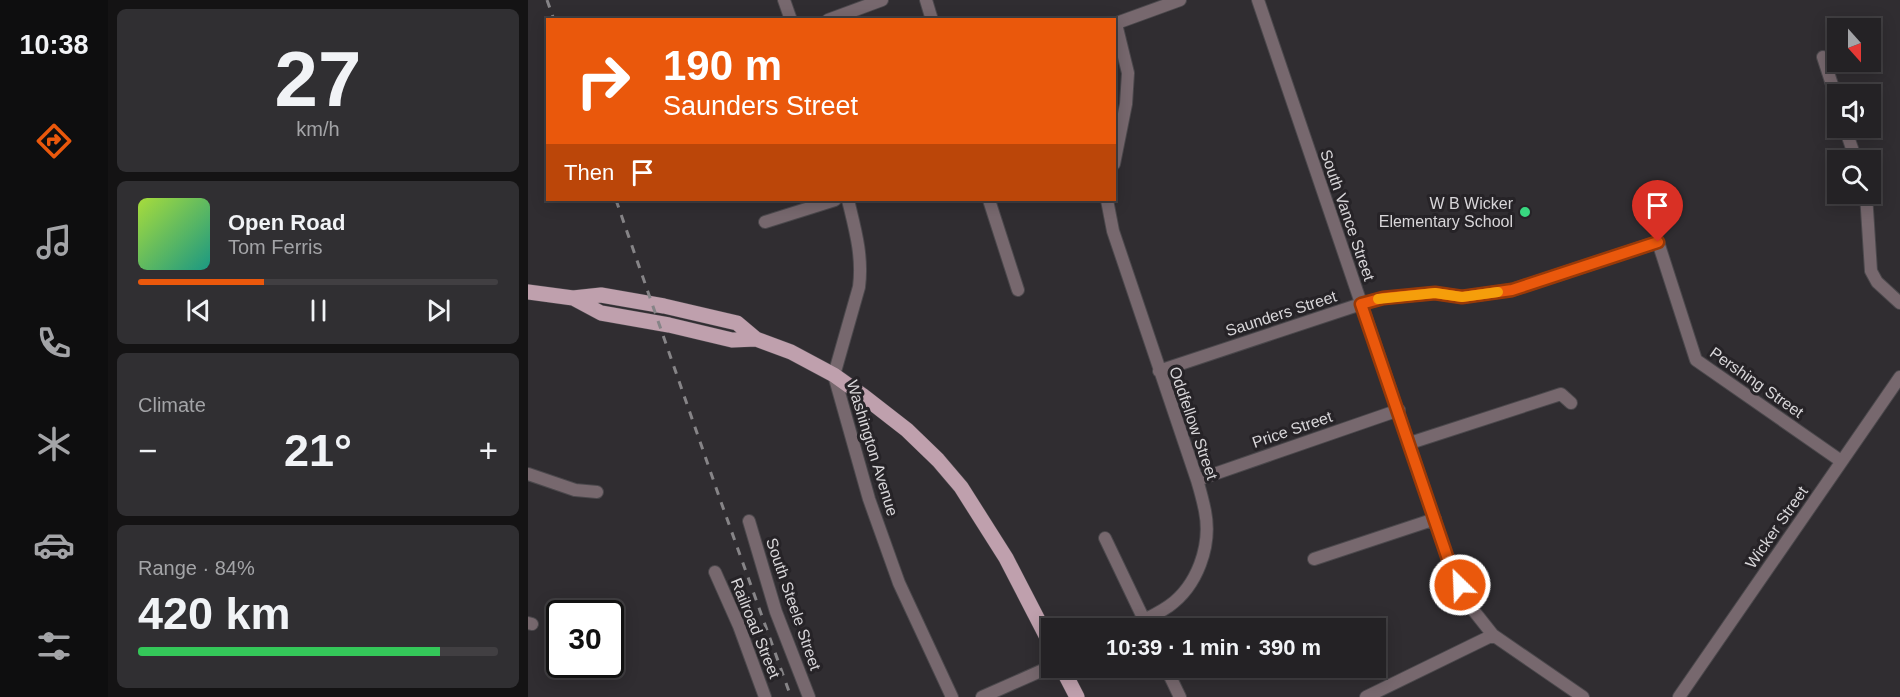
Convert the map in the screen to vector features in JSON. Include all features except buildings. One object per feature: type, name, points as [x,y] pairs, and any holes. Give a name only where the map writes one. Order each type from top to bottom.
[{"type":"main road","points":[[528,292],[573,298],[601,295],[737,323],[756,339],[790,352],[834,375],[907,430],[938,460],[961,487],[1006,558],[1041,626]]},
{"type":"main road","points":[[1067,678],[1077,697]]},
{"type":"street","points":[[784,0],[790,18]]},
{"type":"street","points":[[833,18],[882,0]]},
{"type":"street","points":[[926,0],[931,18]]},
{"type":"street","points":[[1116,24],[1180,0]]},
{"type":"street","name":"South Vance Street","points":[[1258,0],[1450,565],[1470,606],[1493,635],[1583,697]]},
{"type":"street","points":[[1116,28],[1128,73],[1126,104],[1116,154]]},
{"type":"street","points":[[1823,57],[1832,84]]},
{"type":"street","points":[[765,222],[832,201]]},
{"type":"street","name":"Washington Avenue","points":[[848,201],[860,247],[861,274],[834,375],[869,499],[899,583],[952,697]]},
{"type":"street","points":[[989,201],[1018,290]]},
{"type":"street","name":"Oddfellow Street","points":[[1107,201],[1113,231],[1206,513],[1207,535],[1199,570],[1188,588],[1154,618]]},
{"type":"street","points":[[1867,204],[1871,271],[1876,282],[1900,303]]},
{"type":"street","name":"Saunders Street","points":[[1159,371],[1383,298],[1435,293],[1462,297],[1512,290],[1658,242]]},
{"type":"street","name":"Pershing Street","points":[[1658,242],[1696,360],[1842,461]]},
{"type":"street","name":"Wicker Street","points":[[1679,697],[1900,377]]},
{"type":"street","points":[[1410,444],[1561,394],[1571,403]]},
{"type":"street","name":"Price Street","points":[[1197,480],[1399,410]]},
{"type":"street","points":[[528,474],[575,490],[597,492]]},
{"type":"street","points":[[1314,559],[1435,519]]},
{"type":"street","name":"South Steele Street","points":[[748,521],[776,612],[809,697]]},
{"type":"street","points":[[1105,538],[1143,618]]},
{"type":"street","name":"Railroad Street","points":[[715,572],[739,626],[765,697]]},
{"type":"street","points":[[1366,697],[1493,635]]},
{"type":"street","points":[[982,697],[1041,671]]},
{"type":"street","points":[[1171,678],[1180,697]]},
{"type":"railway","points":[[547,0],[553,18]]},
{"type":"railway","points":[[616,201],[791,697]]},
{"type":"slow traffic","points":[[1378,299],[1435,293],[1462,297],[1498,292]]},
{"type":"place","name":"W B Wicker Elementary School","points":[[1525,212]]},
{"type":"route","points":[[1460,585],[1450,565],[1361,304],[1383,298],[1435,293],[1462,297],[1512,290],[1658,242]]}]
